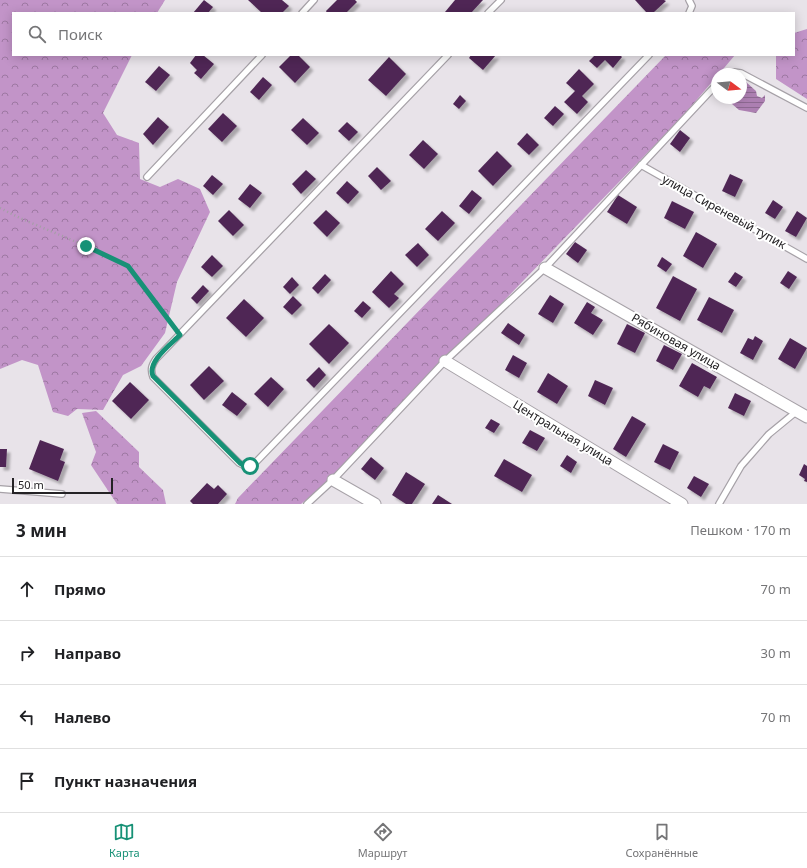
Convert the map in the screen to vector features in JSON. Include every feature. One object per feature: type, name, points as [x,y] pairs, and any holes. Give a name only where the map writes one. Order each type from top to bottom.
[{"type":"street","name":"Рябиновая улица","points":[[544,268],[807,417]]},
{"type":"street","name":"Центральная улица","points":[[445,361],[682,504]]},
{"type":"street","points":[[333,480],[375,504]]},
{"type":"lane","points":[[303,12],[314,0]]},
{"type":"lane","points":[[489,12],[501,0]]},
{"type":"lane","points":[[689,0],[692,6],[689,12]]},
{"type":"lane","points":[[147,177],[261,56]]},
{"type":"lane","points":[[447,56],[156,359],[152,366],[151,372],[153,376],[240,463],[245,466],[255,463],[648,56]]},
{"type":"lane","points":[[747,76],[807,108]]},
{"type":"lane","points":[[307,504],[333,480],[445,361],[544,268],[711,90]]},
{"type":"lane","name":"улица Сиреневый тупик","points":[[641,165],[807,259]]},
{"type":"lane","points":[[719,504],[741,466],[770,434],[797,411]]},
{"type":"lane","points":[[0,488],[62,494]]},
{"type":"path","points":[[0,208],[128,266],[180,335]]},
{"type":"green space","points":[[0,0],[165,0],[158,12],[12,12],[12,56],[132,56],[103,113],[117,135],[139,143],[140,179],[160,187],[178,179],[200,189],[210,212],[177,282],[165,333],[141,366],[123,375],[103,410],[77,409],[68,416],[53,412],[38,365],[22,360],[0,369]]},
{"type":"green space","points":[[807,29],[807,99],[776,79],[776,56],[795,56],[795,33]]},
{"type":"green space","points":[[665,56],[734,56],[724,68],[711,68],[711,83],[683,116],[335,475],[301,504],[235,504],[238,498]]},
{"type":"green space","points":[[96,411],[139,452],[139,467],[163,490],[166,504],[117,504],[91,465],[96,452],[82,413]]},
{"type":"shaded area","points":[[747,83],[756,91],[757,96],[762,98],[765,95],[765,101],[756,113],[739,110],[732,104],[747,104]]},
{"type":"building","points":[[204,0],[213,7],[209,12],[194,12]]},
{"type":"building","points":[[248,0],[282,0],[289,6],[283,12],[261,12]]},
{"type":"building","points":[[337,0],[355,0],[357,2],[347,12],[326,11]]},
{"type":"building","points":[[455,0],[483,0],[472,12],[445,12]]},
{"type":"building","points":[[635,0],[666,1],[654,12],[646,12]]},
{"type":"building","points":[[195,56],[204,56],[214,64],[201,79],[194,73],[197,70],[190,63]]},
{"type":"building","points":[[290,56],[299,56],[310,67],[295,83],[279,67]]},
{"type":"building","points":[[470,56],[495,56],[483,70],[469,58]]},
{"type":"building","points":[[594,56],[622,57],[613,68],[605,60],[597,68],[589,61]]},
{"type":"building","points":[[389,57],[406,74],[386,96],[368,80]]},
{"type":"building","points":[[159,66],[170,75],[156,91],[145,82]]},
{"type":"building","points":[[579,69],[594,84],[582,96],[588,102],[577,114],[564,102],[575,91],[566,83]]},
{"type":"building","points":[[263,77],[272,85],[259,100],[250,92]]},
{"type":"building","points":[[460,95],[466,101],[459,109],[453,104]]},
{"type":"building","points":[[555,106],[564,114],[553,126],[544,118]]},
{"type":"building","points":[[223,113],[237,126],[222,142],[208,129]]},
{"type":"building","points":[[158,117],[169,127],[153,145],[143,134]]},
{"type":"building","points":[[303,118],[319,133],[307,145],[291,130]]},
{"type":"building","points":[[347,122],[358,132],[349,141],[338,131]]},
{"type":"building","points":[[680,130],[690,138],[680,152],[670,144]]},
{"type":"building","points":[[527,133],[539,145],[529,155],[517,144]]},
{"type":"building","points":[[423,140],[438,154],[424,169],[409,155]]},
{"type":"building","points":[[497,151],[512,166],[493,186],[478,171]]},
{"type":"building","points":[[377,167],[391,181],[381,190],[368,176]]},
{"type":"building","points":[[306,170],[316,179],[301,194],[292,184]]},
{"type":"building","points":[[730,174],[743,180],[735,197],[722,191]]},
{"type":"building","points":[[212,175],[223,184],[213,195],[203,186]]},
{"type":"building","points":[[347,181],[359,192],[348,204],[336,193]]},
{"type":"building","points":[[250,184],[262,193],[250,208],[238,199]]},
{"type":"building","points":[[472,190],[482,198],[469,214],[459,206]]},
{"type":"building","points":[[618,195],[637,207],[627,224],[607,212]]},
{"type":"building","points":[[773,200],[783,207],[775,219],[765,213]]},
{"type":"building","points":[[672,201],[694,212],[685,229],[664,218]]},
{"type":"building","points":[[229,210],[244,225],[233,236],[218,221]]},
{"type":"building","points":[[326,210],[340,223],[327,237],[313,223]]},
{"type":"building","points":[[442,211],[455,223],[438,241],[425,229]]},
{"type":"building","points":[[797,211],[807,218],[796,237],[785,231]]},
{"type":"building","points":[[696,232],[717,244],[703,268],[683,256]]},
{"type":"building","points":[[575,242],[587,250],[578,263],[566,254]]},
{"type":"building","points":[[418,243],[429,255],[417,267],[405,255]]},
{"type":"building","points":[[212,255],[223,266],[212,277],[201,267]]},
{"type":"building","points":[[662,257],[672,264],[666,272],[657,266]]},
{"type":"building","points":[[391,271],[404,284],[394,294],[399,298],[389,308],[372,292]]},
{"type":"building","points":[[788,271],[797,277],[789,289],[780,283]]},
{"type":"building","points":[[735,272],[743,277],[736,287],[728,282]]},
{"type":"building","points":[[325,274],[331,280],[318,294],[312,288]]},
{"type":"building","points":[[673,276],[697,289],[680,321],[656,308]]},
{"type":"building","points":[[292,277],[299,285],[290,294],[283,287]]},
{"type":"building","points":[[203,285],[209,291],[197,304],[191,298]]},
{"type":"building","points":[[550,295],[564,304],[553,323],[538,314]]},
{"type":"building","points":[[293,296],[302,305],[292,315],[283,307]]},
{"type":"building","points":[[709,297],[734,310],[722,333],[697,320]]},
{"type":"building","points":[[244,299],[264,318],[246,337],[226,318]]},
{"type":"building","points":[[363,301],[371,308],[362,318],[354,311]]},
{"type":"building","points":[[587,302],[595,307],[591,313],[603,320],[593,335],[574,323]]},
{"type":"building","points":[[508,323],[525,335],[519,345],[501,333]]},
{"type":"building","points":[[329,324],[349,343],[329,364],[309,344]]},
{"type":"building","points":[[627,324],[645,333],[635,353],[617,344]]},
{"type":"building","points":[[755,336],[763,341],[753,360],[740,353],[748,338],[753,340]]},
{"type":"building","points":[[790,338],[807,348],[795,369],[778,359]]},
{"type":"building","points":[[664,345],[682,354],[673,370],[656,361]]},
{"type":"building","points":[[513,355],[527,363],[519,378],[505,370]]},
{"type":"building","points":[[692,363],[717,377],[710,389],[704,386],[698,397],[679,386]]},
{"type":"building","points":[[209,366],[224,381],[204,400],[190,385]]},
{"type":"building","points":[[319,367],[326,375],[314,388],[306,380]]},
{"type":"building","points":[[548,373],[568,386],[557,404],[537,392]]},
{"type":"building","points":[[271,377],[284,389],[268,407],[254,394]]},
{"type":"building","points":[[595,380],[613,388],[605,405],[588,396]]},
{"type":"building","points":[[130,382],[149,400],[131,419],[112,401]]},
{"type":"building","points":[[232,392],[247,404],[237,416],[222,405]]},
{"type":"building","points":[[735,393],[751,401],[744,416],[728,408]]},
{"type":"building","points":[[632,416],[646,424],[626,457],[613,449]]},
{"type":"building","points":[[491,419],[500,424],[494,433],[485,428]]},
{"type":"building","points":[[530,430],[545,438],[537,451],[522,443]]},
{"type":"building","points":[[40,440],[64,449],[60,460],[65,462],[58,481],[29,469]]},
{"type":"building","points":[[663,444],[679,452],[670,470],[654,462]]},
{"type":"building","points":[[0,449],[7,449],[6,467],[0,467]]},
{"type":"building","points":[[567,455],[577,462],[571,473],[560,466]]},
{"type":"building","points":[[371,457],[384,468],[375,480],[361,469]]},
{"type":"building","points":[[504,459],[532,475],[522,492],[494,476]]},
{"type":"building","points":[[804,464],[807,466],[807,482],[804,481],[805,479],[799,475]]},
{"type":"building","points":[[406,472],[425,484],[412,504],[406,504],[392,495]]},
{"type":"building","points":[[694,476],[709,484],[701,497],[687,488]]},
{"type":"building","points":[[207,483],[214,489],[218,485],[227,494],[218,504],[193,504],[190,501]]},
{"type":"building","points":[[438,495],[452,504],[432,504]]},
{"type":"route","points":[[86,246],[128,266],[180,335],[156,359],[152,366],[151,372],[153,376],[240,463],[245,466],[250,466]]}]
